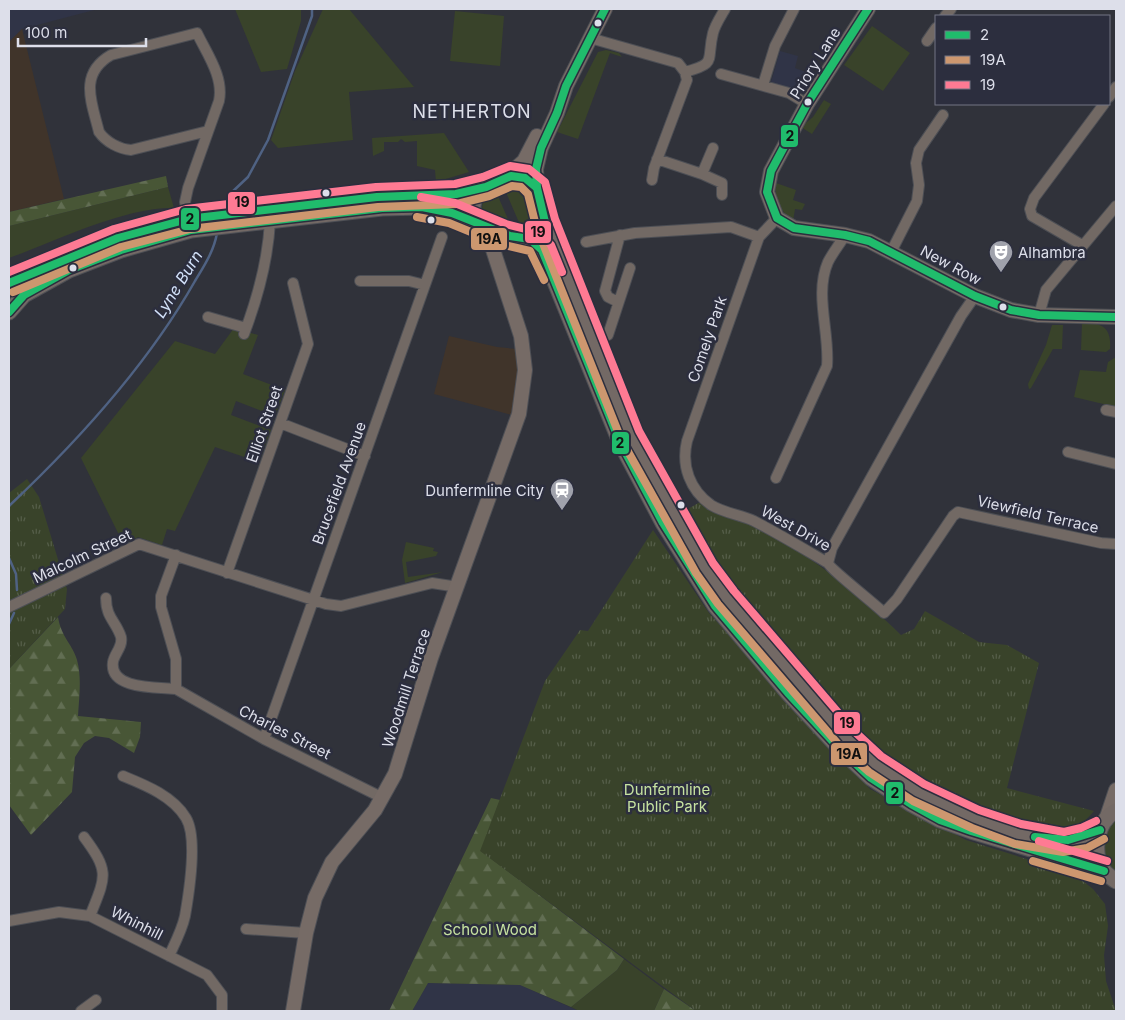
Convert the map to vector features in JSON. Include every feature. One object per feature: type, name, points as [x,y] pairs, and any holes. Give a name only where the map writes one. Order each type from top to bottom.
[{"type":"main road","points":[[484,227],[475,215],[474,203],[479,193],[486,187],[506,176],[524,178],[537,188],[546,222],[630,434],[705,568],[774,666]]},
{"type":"main road","points":[[9,312],[24,295],[69,270],[121,250],[219,221],[377,197],[454,194],[486,187]]},
{"type":"main road","points":[[9,283],[118,238],[188,220],[270,221],[382,208],[422,207],[452,213],[484,227],[538,244],[620,442],[663,523],[714,606],[774,666],[838,747],[871,778],[910,804],[940,820],[1109,876]]},
{"type":"main road","points":[[523,238],[541,233],[546,222]]},
{"type":"main road","points":[[790,685],[868,758],[919,793],[975,819],[1018,834],[1064,842],[1084,838],[1107,820]]},
{"type":"main road","points":[[1107,820],[1096,846],[1098,859],[1116,891]]},
{"type":"street","points":[[537,188],[536,169],[539,153],[557,113],[566,86],[605,9]]},
{"type":"street","points":[[685,72],[704,67],[710,60],[713,32],[726,9]]},
{"type":"street","points":[[764,85],[775,46],[794,9]]},
{"type":"street","name":"Priory Lane","points":[[777,218],[767,192],[768,181],[807,104],[868,9]]},
{"type":"street","points":[[927,41],[935,29]]},
{"type":"street","points":[[188,220],[186,196],[222,90],[219,79],[197,33],[110,55],[102,60],[90,78],[88,88],[99,132],[103,138],[123,150],[131,150],[208,131]]},
{"type":"street","points":[[590,38],[678,63],[685,72],[687,80],[657,159],[652,180]]},
{"type":"street","points":[[721,74],[789,93],[807,104]]},
{"type":"street","points":[[506,176],[528,154],[550,109],[566,86]]},
{"type":"street","points":[[1082,244],[1032,216],[1030,209],[1034,198],[1103,105]]},
{"type":"street","points":[[891,252],[917,201],[919,185],[916,163],[919,150],[943,115]]},
{"type":"street","points":[[702,174],[713,148]]},
{"type":"street","points":[[657,159],[702,174],[722,183],[722,195]]},
{"type":"street","points":[[1040,315],[1046,290],[1082,244],[1116,206]]},
{"type":"street","name":"New Row","points":[[777,218],[794,228],[845,235],[869,241],[975,296],[1011,310],[1040,315],[1116,317]]},
{"type":"street","name":"Comely Park","points":[[688,478],[684,456],[687,441],[759,237],[777,218]]},
{"type":"street","points":[[208,317],[245,331],[259,293],[269,247],[270,221]]},
{"type":"street","name":"Woodmill Terrace","points":[[293,1011],[306,933],[315,898],[332,862],[383,798],[397,769],[431,658],[512,437],[524,388],[525,370],[521,336],[499,263],[484,227]]},
{"type":"street","points":[[586,242],[620,235],[731,227],[759,237]]},
{"type":"street","points":[[618,302],[608,297],[605,291],[620,235]]},
{"type":"street","points":[[776,478],[827,366],[828,353],[822,289],[828,262],[845,235]]},
{"type":"street","name":"Brucefield Avenue","points":[[264,739],[442,237]]},
{"type":"street","points":[[499,263],[500,245],[505,240],[523,238]]},
{"type":"street","points":[[608,336],[630,268]]},
{"type":"street","points":[[360,281],[409,281],[426,285]]},
{"type":"street","name":"Elliot Street","points":[[227,573],[308,344],[293,283]]},
{"type":"street","points":[[828,563],[828,558],[837,539],[961,316],[975,296]]},
{"type":"street","points":[[280,423],[365,456]]},
{"type":"street","points":[[1068,452],[1116,464]]},
{"type":"street","name":"West Drive","points":[[688,478],[698,492],[712,505],[753,521],[828,563],[835,572],[867,596],[884,613]]},
{"type":"street","name":"Viewfield Terrace","points":[[884,613],[897,599],[958,512],[1101,544],[1116,544]]},
{"type":"street","name":"Malcolm Street","points":[[9,607],[139,544],[326,604],[341,606],[432,583],[458,587]]},
{"type":"street","points":[[106,598],[106,610],[121,638],[119,649],[113,660],[112,668],[116,676],[125,684],[176,689],[176,659],[161,607],[161,596],[176,555]]},
{"type":"street","name":"Charles Street","points":[[176,689],[264,739],[383,798]]},
{"type":"street","points":[[123,776],[160,793],[187,818],[192,838],[184,917],[169,956]]},
{"type":"street","points":[[1107,820],[1116,790]]},
{"type":"street","points":[[84,837],[99,858],[104,869],[103,878],[90,916]]},
{"type":"street","name":"Whinhill","points":[[9,921],[59,912],[90,916],[207,975],[222,995],[222,1011]]},
{"type":"street","points":[[246,929],[306,933]]},
{"type":"street","points":[[81,1011],[96,1000]]},
{"type":"shaded area","points":[[9,9],[98,9],[22,29],[9,42]]},
{"type":"shaded area","points":[[22,29],[64,199],[9,212],[9,42]]},
{"type":"shaded area","points":[[780,51],[798,56],[795,68],[806,72],[795,89],[771,82]]},
{"type":"shaded area","points":[[449,336],[497,347],[516,349],[518,376],[512,415],[434,394]]},
{"type":"shaded area","points":[[428,983],[520,985],[579,1011],[412,1011]]},
{"type":"green space","points":[[235,9],[301,9],[301,21],[287,69],[261,72]]},
{"type":"green space","points":[[323,9],[349,9],[414,87],[349,92],[353,140],[278,148],[271,140],[295,71]]},
{"type":"green space","points":[[455,11],[504,16],[500,66],[450,61]]},
{"type":"green space","points":[[872,26],[910,53],[883,91],[844,65]]},
{"type":"green space","points":[[606,50],[619,53],[622,57],[610,53],[578,139],[557,132],[598,52]]},
{"type":"green space","points":[[824,100],[831,104],[812,134],[801,127],[813,117]]},
{"type":"green space","points":[[444,133],[469,172],[436,182],[435,170],[417,166],[417,141],[405,142],[401,139],[398,142],[384,142],[384,151],[373,156],[372,138]]},
{"type":"green space","points":[[166,176],[168,187],[9,226],[9,212]]},
{"type":"green space","points":[[526,182],[538,212],[538,228],[524,234],[502,183]]},
{"type":"green space","points":[[776,183],[796,190],[793,200],[805,204],[802,210],[795,209],[793,221],[781,209],[776,194]]},
{"type":"green space","points":[[168,187],[174,208],[154,209],[112,219],[9,258],[9,226]]},
{"type":"green space","points":[[494,187],[514,233],[483,218],[483,200]]},
{"type":"green space","points":[[1082,323],[1104,327],[1109,336],[1110,349],[1106,352],[1081,350]]},
{"type":"green space","points":[[1052,325],[1063,325],[1062,349],[1053,349],[1029,389],[1028,384],[1046,345]]},
{"type":"green space","points":[[234,328],[258,335],[243,374],[285,390],[275,416],[236,401],[231,415],[271,430],[259,462],[215,447],[175,531],[167,529],[162,545],[138,537],[124,545],[81,458],[175,341],[215,354]]},
{"type":"green space","points":[[1116,357],[1116,407],[1074,397],[1080,370],[1106,372],[1108,362]]},
{"type":"green space","points":[[27,479],[39,497],[67,589],[65,609],[9,669],[9,493]]},
{"type":"green space","points":[[700,502],[747,521],[813,561],[867,603],[901,635],[914,629],[925,611],[979,642],[1007,645],[1039,663],[1007,788],[1094,811],[1085,821],[1067,831],[1049,831],[1003,820],[953,803],[917,786],[898,774],[864,746],[818,697],[759,628],[716,573],[681,513]]},
{"type":"green space","name":"Dunfermline Public Park","points":[[653,530],[709,613],[870,789],[966,840],[1074,874],[1093,889],[1105,904],[1108,926],[1104,955],[1106,981],[1116,1011],[696,1011],[480,851],[545,681],[580,630],[588,631]]},
{"type":"green space","points":[[406,542],[434,548],[433,551],[438,552],[436,556],[406,562],[408,577],[443,572],[405,583],[402,560]]},
{"type":"green space","points":[[58,617],[79,667],[78,716],[141,722],[140,737],[134,753],[109,738],[95,736],[84,743],[75,757],[72,792],[31,835],[9,805],[9,669]]},
{"type":"green space","name":"School Wood","points":[[491,798],[500,800],[481,851],[624,959],[617,970],[571,1007],[520,985],[428,983],[412,1011],[389,1011]]},
{"type":"green space","points":[[1116,819],[1116,875],[1105,863],[1102,845],[1105,833]]},
{"type":"green space","points":[[624,959],[664,989],[654,1011],[579,1011],[571,1007],[617,970]]},
{"type":"green space","points":[[664,989],[696,1011],[654,1011]]},
{"type":"waterway","name":"Lyne Burn","points":[[222,211],[230,194],[248,177],[268,140],[312,16],[312,9]]},
{"type":"waterway","name":"Lyne Burn","points":[[9,506],[61,455],[134,372],[176,312],[205,264],[216,240],[217,233]]},
{"type":"waterway","name":"Lyne Burn","points":[[9,558],[16,574],[17,590]]},
{"type":"waterway","name":"Lyne Burn","points":[[9,624],[14,613]]},
{"type":"transit line","name":"2","points":[[537,188],[536,169],[541,148],[557,113],[566,86],[605,9]]},
{"type":"transit line","name":"2","points":[[868,9],[807,104],[771,171],[767,192],[777,218],[794,228],[845,235],[869,241],[975,296],[1011,310],[1039,315],[1116,317]]},
{"type":"transit line","name":"19","points":[[9,272],[114,229],[186,209],[376,187],[455,184],[483,177],[510,166],[529,169],[545,182],[555,219],[639,431],[713,563],[734,591],[854,731],[881,756],[924,784],[979,810],[1021,824],[1064,832],[1081,828],[1096,821]]},
{"type":"transit line","name":"2","points":[[9,283],[118,238],[188,219],[377,197],[456,194],[486,187],[511,176],[525,178],[537,188],[545,222],[539,235],[530,239],[510,236],[452,213],[422,207],[382,208],[191,230],[121,250],[69,270],[24,295],[9,312]]},
{"type":"transit line","name":"19A","points":[[13,292],[121,247],[190,229],[378,207],[457,204],[489,196],[512,186],[521,187],[528,194],[536,226],[621,439],[696,573],[718,604],[839,745],[869,772],[913,801],[972,828],[1015,844],[1063,852],[1087,848],[1104,839]]},
{"type":"transit line","name":"19","points":[[421,197],[455,203],[506,224],[541,233],[551,245],[562,272]]},
{"type":"transit line","name":"19A","points":[[417,217],[449,223],[500,244],[530,251],[544,280]]},
{"type":"transit line","name":"2","points":[[530,239],[542,250],[620,442],[663,523],[715,606],[788,693],[838,747],[871,778],[911,804],[940,820],[971,831],[1104,871]]},
{"type":"transit line","name":"2","points":[[1035,837],[1068,840],[1100,830]]},
{"type":"transit line","name":"19","points":[[1039,841],[1107,861]]},
{"type":"transit line","name":"19A","points":[[1033,861],[1101,881]]},
{"type":"place","name":"Alhambra","points":[[1001,273]]},
{"type":"place","name":"Dunfermline City","points":[[562,511]]},
{"type":"district","name":"NETHERTON","points":[[472,111]]}]
